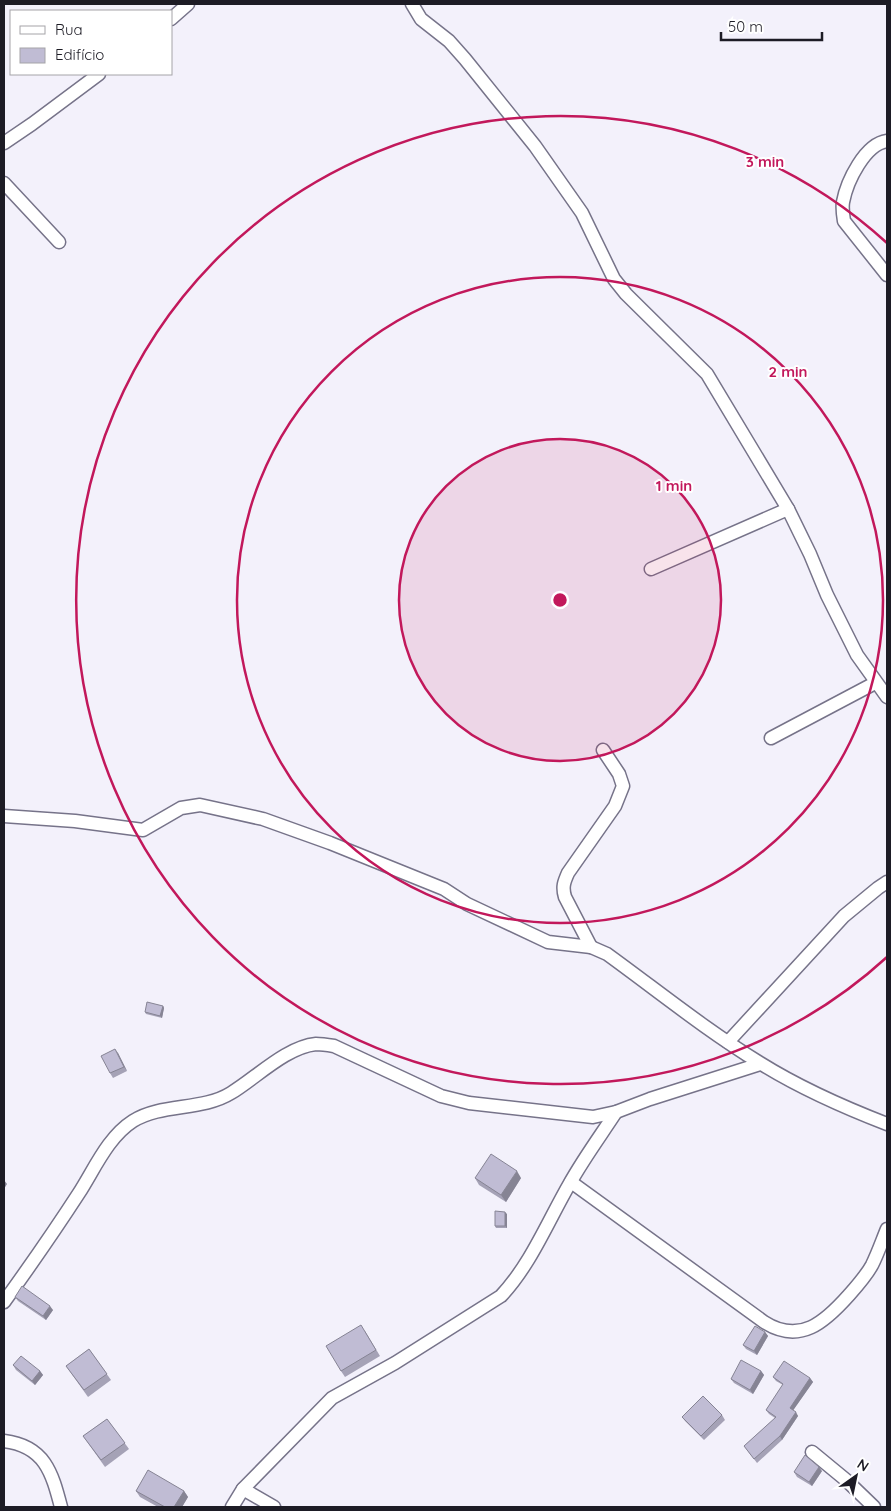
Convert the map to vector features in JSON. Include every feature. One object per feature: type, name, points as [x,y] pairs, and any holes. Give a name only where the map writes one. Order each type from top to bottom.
[{"type":"street","points":[[172,18],[188,4]]},
{"type":"street","points":[[412,4],[421,19],[449,41],[465,59],[535,146],[582,213],[614,279],[626,294],[707,374],[788,509],[857,655],[887,698]]},
{"type":"street","points":[[4,143],[98,75]]},
{"type":"street","points":[[887,141],[880,142],[870,150],[857,166],[843,202],[844,221],[887,276]]},
{"type":"street","points":[[4,183],[59,242]]},
{"type":"street","points":[[651,569],[788,509]]},
{"type":"street","points":[[771,738],[875,683]]},
{"type":"street","points":[[591,947],[562,889],[568,873],[615,806],[623,786],[620,774],[603,750]]},
{"type":"street","points":[[4,816],[74,821],[142,830],[181,808],[200,805],[263,819],[330,843],[444,889],[467,904],[548,942],[591,947],[607,954],[711,1032],[760,1064],[833,1103],[887,1124]]},
{"type":"street","points":[[728,1042],[844,916],[887,882]]},
{"type":"street","points":[[4,1302],[42,1249],[108,1145],[133,1121],[147,1114],[212,1101],[229,1094],[284,1057],[301,1048],[316,1044],[334,1046],[441,1096],[469,1103],[593,1117],[616,1112],[650,1098],[760,1064]]},
{"type":"street","points":[[232,1507],[243,1489],[332,1398],[395,1363],[501,1296],[512,1284],[526,1263],[571,1182],[616,1112]]},
{"type":"street","points":[[571,1182],[764,1322],[783,1331],[806,1330],[816,1326],[833,1312],[856,1287],[871,1266],[887,1229]]},
{"type":"street","points":[[4,1441],[25,1446],[38,1455],[46,1464],[51,1472],[61,1507]]},
{"type":"street","points":[[812,1452],[846,1480],[874,1507]]},
{"type":"street","points":[[243,1489],[274,1507]]},
{"type":"building","points":[[147,1002],[163,1006],[160,1016],[145,1012]]},
{"type":"building","points":[[115,1049],[124,1067],[110,1073],[101,1056]]},
{"type":"building","points":[[491,1154],[517,1171],[501,1195],[475,1178]]},
{"type":"building","points":[[495,1211],[505,1212],[505,1226],[495,1226]]},
{"type":"building","points":[[22,1286],[50,1306],[43,1316],[15,1297]]},
{"type":"building","points":[[361,1325],[376,1350],[341,1371],[326,1346]]},
{"type":"building","points":[[755,1326],[765,1332],[754,1351],[743,1345]]},
{"type":"building","points":[[89,1349],[107,1374],[84,1390],[66,1366]]},
{"type":"building","points":[[21,1356],[40,1371],[32,1381],[13,1365]]},
{"type":"building","points":[[741,1360],[761,1371],[750,1390],[731,1379]]},
{"type":"building","points":[[784,1361],[810,1378],[790,1408],[796,1412],[780,1436],[754,1459],[744,1446],[776,1417],[766,1410],[783,1384],[773,1377]]},
{"type":"building","points":[[703,1396],[722,1415],[701,1436],[682,1417]]},
{"type":"building","points":[[107,1419],[125,1443],[101,1460],[83,1436]]},
{"type":"building","points":[[805,1455],[819,1467],[809,1482],[794,1472]]},
{"type":"building","points":[[148,1470],[184,1491],[174,1507],[165,1507],[136,1491]]}]
